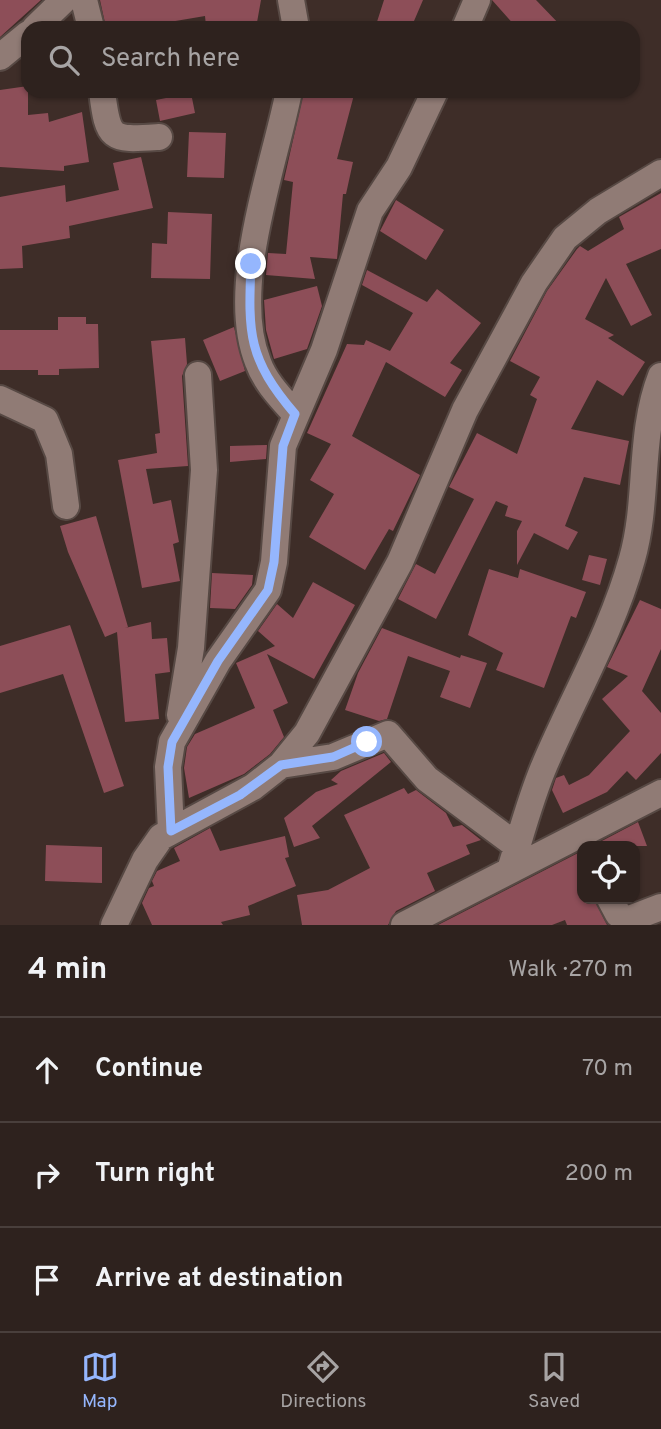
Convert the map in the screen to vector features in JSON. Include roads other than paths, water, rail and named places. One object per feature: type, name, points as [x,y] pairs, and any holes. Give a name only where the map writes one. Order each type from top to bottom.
[{"type":"street","points":[[42,21],[64,0]]},
{"type":"street","points":[[85,0],[90,21]]},
{"type":"street","points":[[291,0],[295,21]]},
{"type":"street","points":[[468,21],[477,0]]},
{"type":"street","points":[[0,57],[21,40]]},
{"type":"street","points":[[103,98],[106,124],[114,136],[159,137]]},
{"type":"street","points":[[287,98],[257,227],[251,264],[250,324],[257,360],[273,389],[295,414]]},
{"type":"street","points":[[178,727],[218,661],[268,590],[274,562],[283,446],[324,350],[370,211],[399,167],[432,98]]},
{"type":"street","points":[[114,925],[145,860],[161,837],[240,795],[281,765],[307,733],[400,562],[465,410],[551,257],[565,238],[583,223],[661,173]]},
{"type":"street","points":[[171,831],[168,767],[178,727],[191,648],[204,470],[198,375]]},
{"type":"street","points":[[514,858],[544,766],[612,621],[633,556],[651,407],[661,376]]},
{"type":"street","points":[[0,399],[45,420],[59,454],[66,506]]},
{"type":"street","points":[[281,765],[333,757],[387,734],[427,779],[514,858]]},
{"type":"street","points":[[581,841],[661,793]]},
{"type":"street","points":[[404,925],[514,858],[577,842]]},
{"type":"street","points":[[614,904],[626,920],[661,907]]}]
